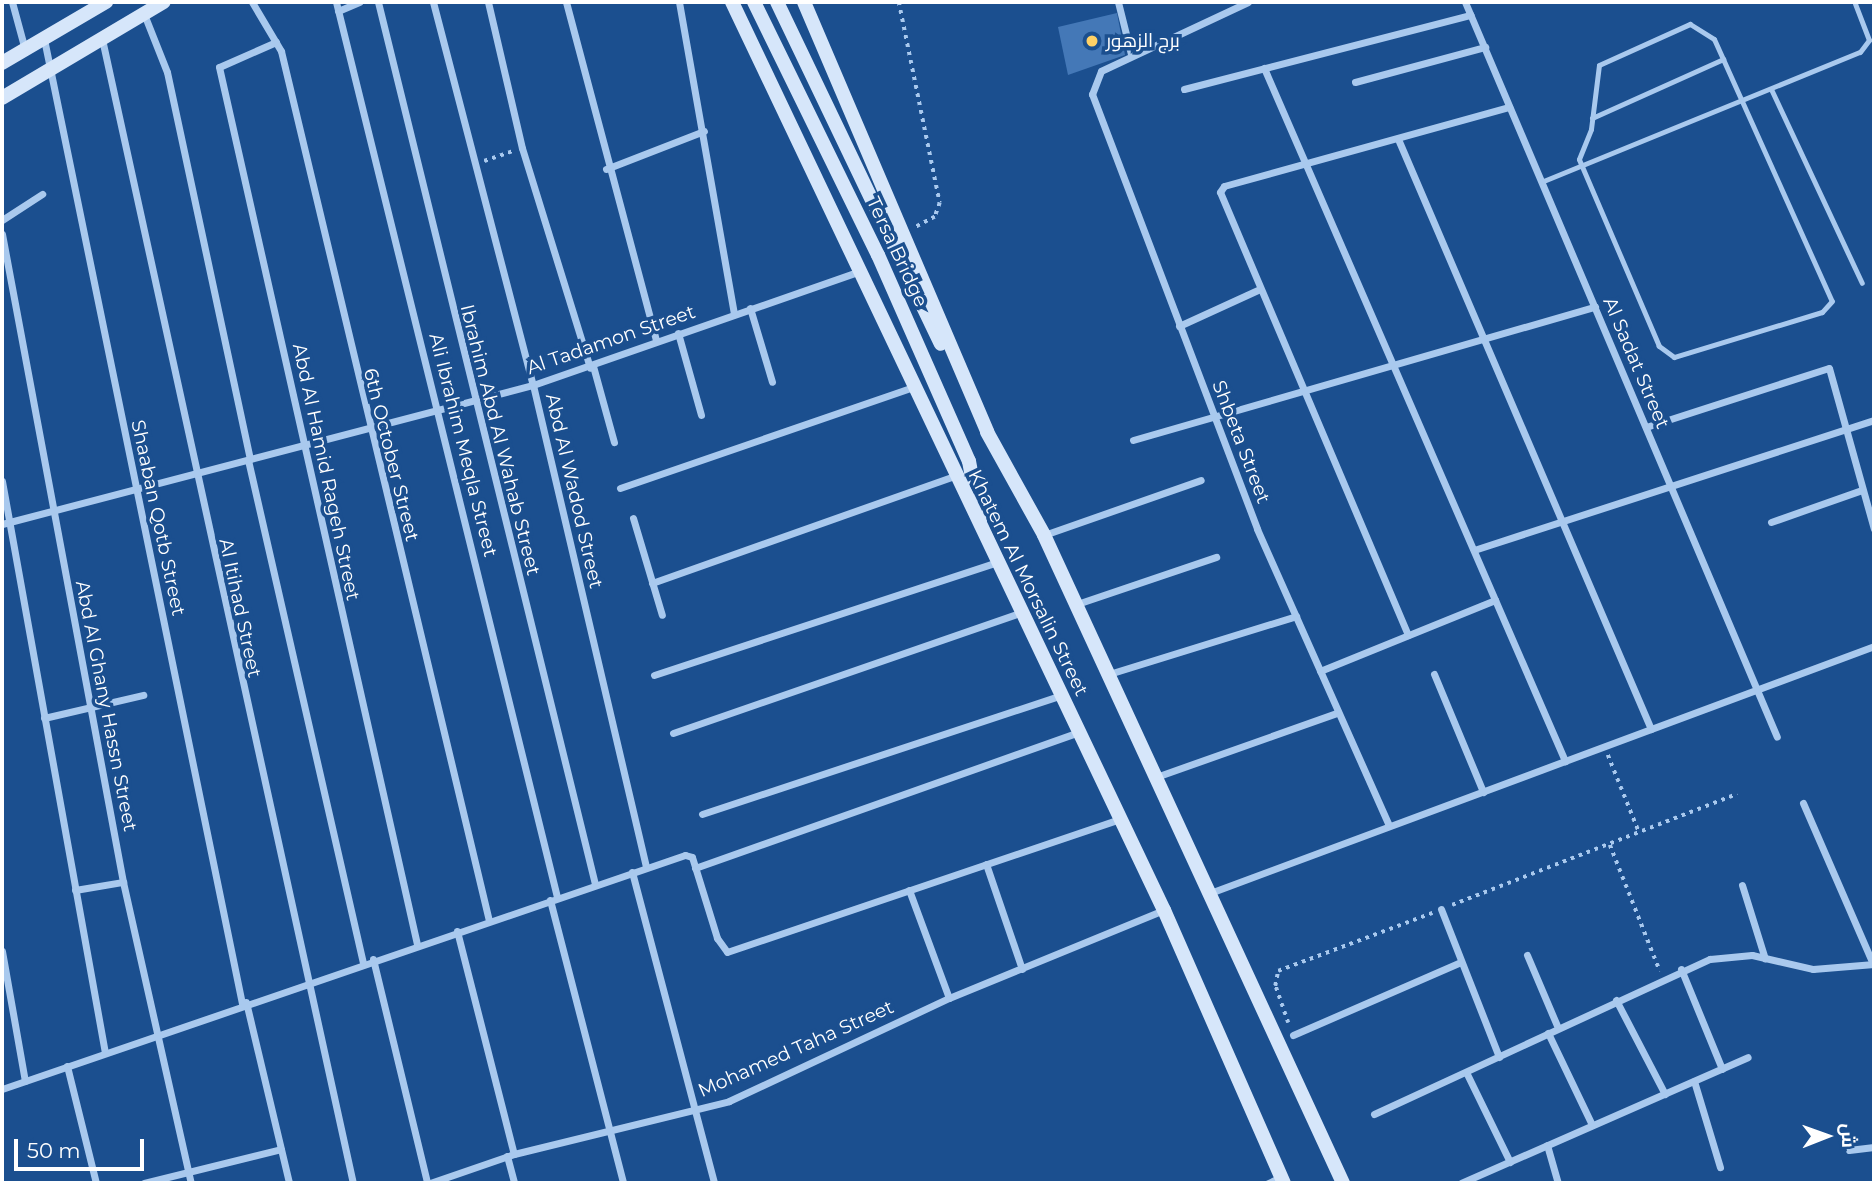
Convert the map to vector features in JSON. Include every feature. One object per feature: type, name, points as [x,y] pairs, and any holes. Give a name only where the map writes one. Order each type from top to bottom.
[{"type":"main road","points":[[2,63],[43,39],[83,8],[106,2]]},
{"type":"main road","points":[[2,98],[164,2]]},
{"type":"main road","name":"Khatem Al Morsalin Street","points":[[732,2],[862,271],[954,476],[1121,819],[1283,1180]]},
{"type":"main road","name":"Tersa Bridge","points":[[754,2],[878,255],[963,448],[981,528]]},
{"type":"main road","name":"Tersa Bridge","points":[[777,2],[987,432]]},
{"type":"main road","name":"Khatem Al Morsalin Street","points":[[804,2],[906,232],[987,432],[1044,534],[1343,1183]]},
{"type":"street","points":[[12,2],[25,50]]},
{"type":"street","name":"6th October Street","points":[[251,2],[276,43],[489,920]]},
{"type":"street","name":"Ali Ibrahim Meqla Street","points":[[336,2],[438,409],[623,1183]]},
{"type":"street","points":[[338,11],[359,2]]},
{"type":"street","name":"Ibrahim Abd Al Wahab Street","points":[[379,2],[595,884]]},
{"type":"street","name":"Abd Al Wadod Street","points":[[433,2],[533,385],[646,867]]},
{"type":"street","points":[[488,2],[522,148],[614,442]]},
{"type":"street","points":[[566,2],[606,169],[656,341]]},
{"type":"street","points":[[679,2],[704,131],[734,314]]},
{"type":"street","points":[[1118,2],[1131,54],[1248,2]]},
{"type":"street","name":"Al Sadat Street","points":[[1465,2],[1777,737]]},
{"type":"street","points":[[144,14],[167,72],[249,459],[363,963]]},
{"type":"street","points":[[1184,89],[1471,15]]},
{"type":"street","name":"Shaaban Qotb Street","points":[[43,39],[244,1003],[289,1183]]},
{"type":"street","name":"Al Itihad Street","points":[[102,39],[353,1183]]},
{"type":"street","name":"Abd Al Hamid Rageh Street","points":[[276,43],[219,67],[417,944]]},
{"type":"street","points":[[1354,82],[1485,47]]},
{"type":"street","name":"Shbeta Street","points":[[1131,54],[1096,75],[1092,94],[1214,418],[1337,713],[1389,825]]},
{"type":"street","points":[[1264,68],[1565,761]]},
{"type":"street","points":[[1408,635],[1220,192],[1224,186],[1509,107]]},
{"type":"street","points":[[606,169],[704,131]]},
{"type":"street","points":[[1398,139],[1651,729]]},
{"type":"street","points":[[2,219],[41,194]]},
{"type":"street","name":"Abd Al Ghany Hassn Street","points":[[2,234],[123,882],[191,1183]]},
{"type":"street","name":"Al Tadamon Street","points":[[5,523],[533,385],[592,367],[678,333],[862,271]]},
{"type":"street","points":[[1179,326],[1260,289]]},
{"type":"street","points":[[1133,440],[1485,342],[1595,307]]},
{"type":"street","points":[[750,309],[772,382]]},
{"type":"street","points":[[678,333],[701,415]]},
{"type":"street","points":[[1646,427],[1825,367],[1832,370],[1874,529]]},
{"type":"street","points":[[620,488],[914,387]]},
{"type":"street","points":[[1474,550],[1670,484],[1874,420]]},
{"type":"street","points":[[652,583],[954,476]]},
{"type":"street","points":[[1044,534],[1200,480]]},
{"type":"street","points":[[2,481],[5,523],[44,718],[105,1053]]},
{"type":"street","points":[[1771,522],[1863,490]]},
{"type":"street","points":[[633,519],[662,615]]},
{"type":"street","points":[[1076,604],[1216,557]]},
{"type":"street","points":[[654,675],[998,562]]},
{"type":"street","points":[[1320,671],[1495,600]]},
{"type":"street","points":[[673,733],[1022,612]]},
{"type":"street","points":[[1108,674],[1296,616]]},
{"type":"street","points":[[1209,894],[1874,646]]},
{"type":"street","points":[[1434,674],[1483,792]]},
{"type":"street","points":[[702,814],[1062,694]]},
{"type":"street","points":[[44,718],[143,695]]},
{"type":"street","points":[[1155,777],[1337,713]]},
{"type":"street","points":[[695,868],[1079,732]]},
{"type":"street","points":[[1374,1114],[1499,1058],[1681,968],[1722,956],[1765,959],[1813,969],[1874,964],[1803,803]]},
{"type":"street","points":[[2,1089],[244,1003],[646,867],[692,857],[717,939],[727,951],[1121,819]]},
{"type":"street","points":[[986,864],[1022,969]]},
{"type":"street","points":[[632,872],[714,1183]]},
{"type":"street","points":[[75,890],[123,882]]},
{"type":"street","points":[[1742,885],[1765,959]]},
{"type":"street","points":[[909,890],[949,998]]},
{"type":"street","points":[[1441,909],[1499,1058]]},
{"type":"street","name":"Mohamed Taha Street","points":[[429,1183],[511,1155],[609,1128],[696,1111],[949,998],[1164,911]]},
{"type":"street","points":[[457,931],[511,1155],[514,1183]]},
{"type":"street","points":[[2,951],[25,1081]]},
{"type":"street","points":[[1527,955],[1558,1028]]},
{"type":"street","points":[[373,959],[429,1183]]},
{"type":"street","points":[[1293,1035],[1461,962]]},
{"type":"street","points":[[1681,968],[1722,1069]]},
{"type":"street","points":[[1616,1000],[1665,1094]]},
{"type":"street","points":[[1548,1033],[1592,1125]]},
{"type":"street","points":[[1461,1183],[1748,1057]]},
{"type":"street","points":[[67,1066],[96,1183]]},
{"type":"street","points":[[1467,1073],[1510,1162]]},
{"type":"street","points":[[1694,1081],[1720,1167]]},
{"type":"street","points":[[1547,1145],[1558,1183]]},
{"type":"street","points":[[1849,1150],[1874,1147]]},
{"type":"street","points":[[145,1183],[281,1149]]},
{"type":"lane","points":[[1541,182],[1865,49],[1869,40],[1855,4]]},
{"type":"lane","points":[[1690,24],[1707,30],[1742,101],[1830,296],[1827,310],[1667,356],[1580,166],[1592,118],[1594,75],[1613,54],[1690,24]]},
{"type":"lane","points":[[1592,118],[1723,59]]},
{"type":"lane","points":[[1771,89],[1862,283]]},
{"type":"lane","points":[[1266,1183],[1283,1180]]},
{"type":"path","points":[[899,2],[940,203],[935,217],[906,232]]},
{"type":"path","points":[[476,164],[522,148]]},
{"type":"path","points":[[1605,746],[1639,832]]},
{"type":"path","points":[[1610,845],[1662,976]]},
{"type":"building","name":"برج الزهور","points":[[1117,13],[1125,55],[1068,75],[1058,27]]},
{"type":"place","name":"برج الزهور","points":[[1092,41]]}]
